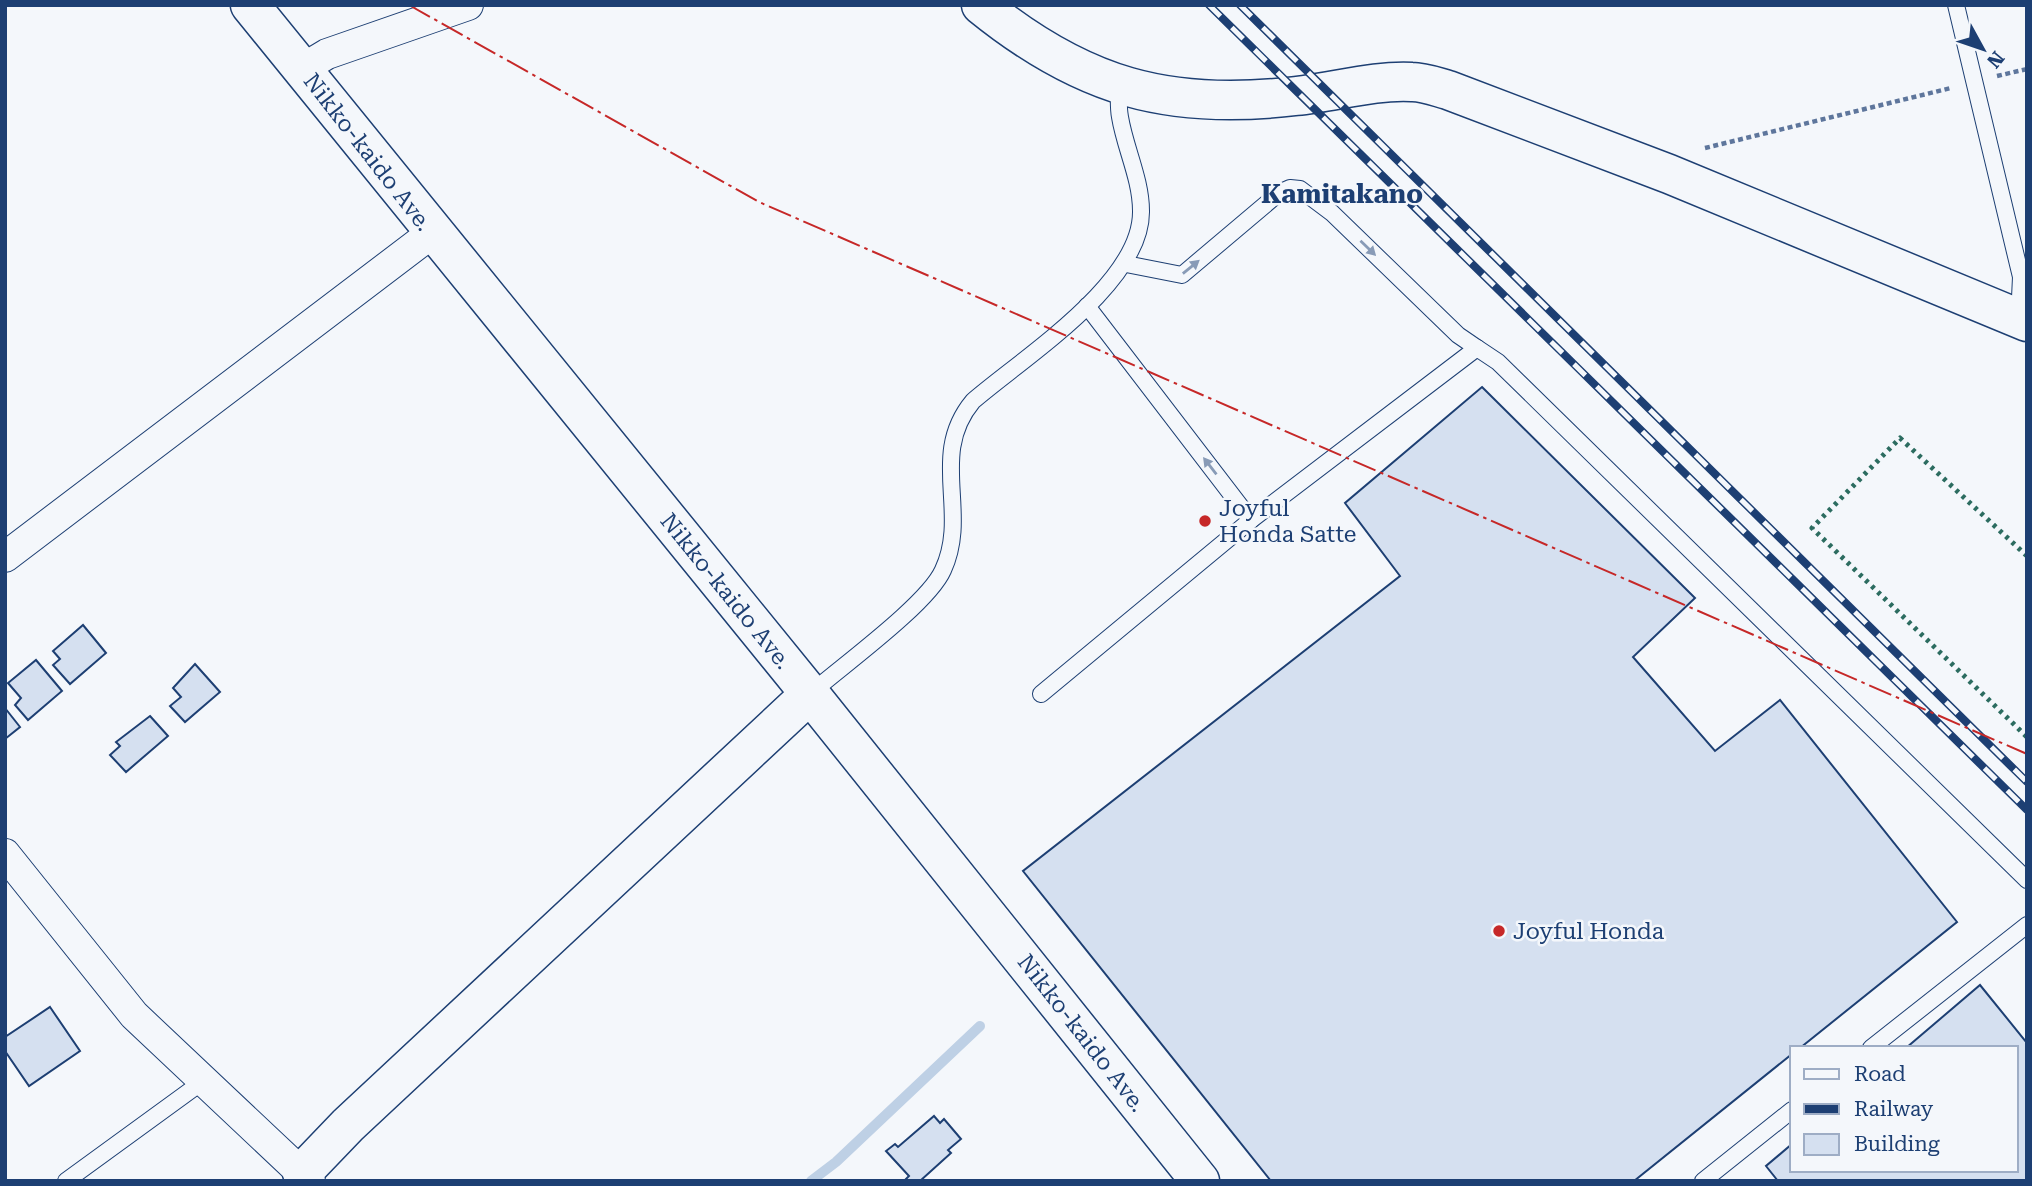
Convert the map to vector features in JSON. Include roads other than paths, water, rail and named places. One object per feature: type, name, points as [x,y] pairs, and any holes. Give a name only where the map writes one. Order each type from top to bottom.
[{"type":"main road","name":"Nikko-kaido Ave.","points":[[250,5],[432,233],[810,694],[1200,1181]]},
{"type":"main road","points":[[981,5],[1014,32],[1054,57],[1119,85],[1157,95],[1204,102],[1249,101],[1413,82],[1484,101],[2023,320]]},
{"type":"main road","points":[[306,1177],[348,1125],[810,694]]},
{"type":"street","points":[[302,69],[327,54],[468,5]]},
{"type":"street","points":[[5,557],[432,233]]},
{"type":"street","points":[[5,854],[134,1015],[202,1082],[306,1177]]},
{"type":"lane","points":[[1956,5],[2021,277],[2023,320]]},
{"type":"lane","points":[[810,694],[928,594],[944,570],[951,540],[953,504],[948,463],[959,417],[973,401],[1087,306],[1126,264],[1139,231],[1142,211],[1120,119],[1119,85]]},
{"type":"lane","points":[[1126,264],[1182,275],[1279,193],[1290,188],[1300,189],[1332,213],[1458,335],[1499,362],[2027,880]]},
{"type":"lane","points":[[1087,306],[1251,520]]},
{"type":"lane","points":[[1041,694],[1251,520],[1477,348]]},
{"type":"lane","points":[[1874,1046],[2027,925]]},
{"type":"lane","points":[[66,1181],[202,1082]]},
{"type":"lane","points":[[1703,1181],[1790,1112]]},
{"type":"waterway","points":[[811,1181],[836,1162],[980,1026]]},
{"type":"railway","points":[[1209,5],[2027,810]]},
{"type":"railway","points":[[1240,5],[2027,782]]},
{"type":"place","name":"Joyful Honda Satte","points":[[1205,521]]},
{"type":"place","name":"Joyful Honda","points":[[1499,931]]},
{"type":"district","name":"Kamitakano","points":[[1342,194]]}]
